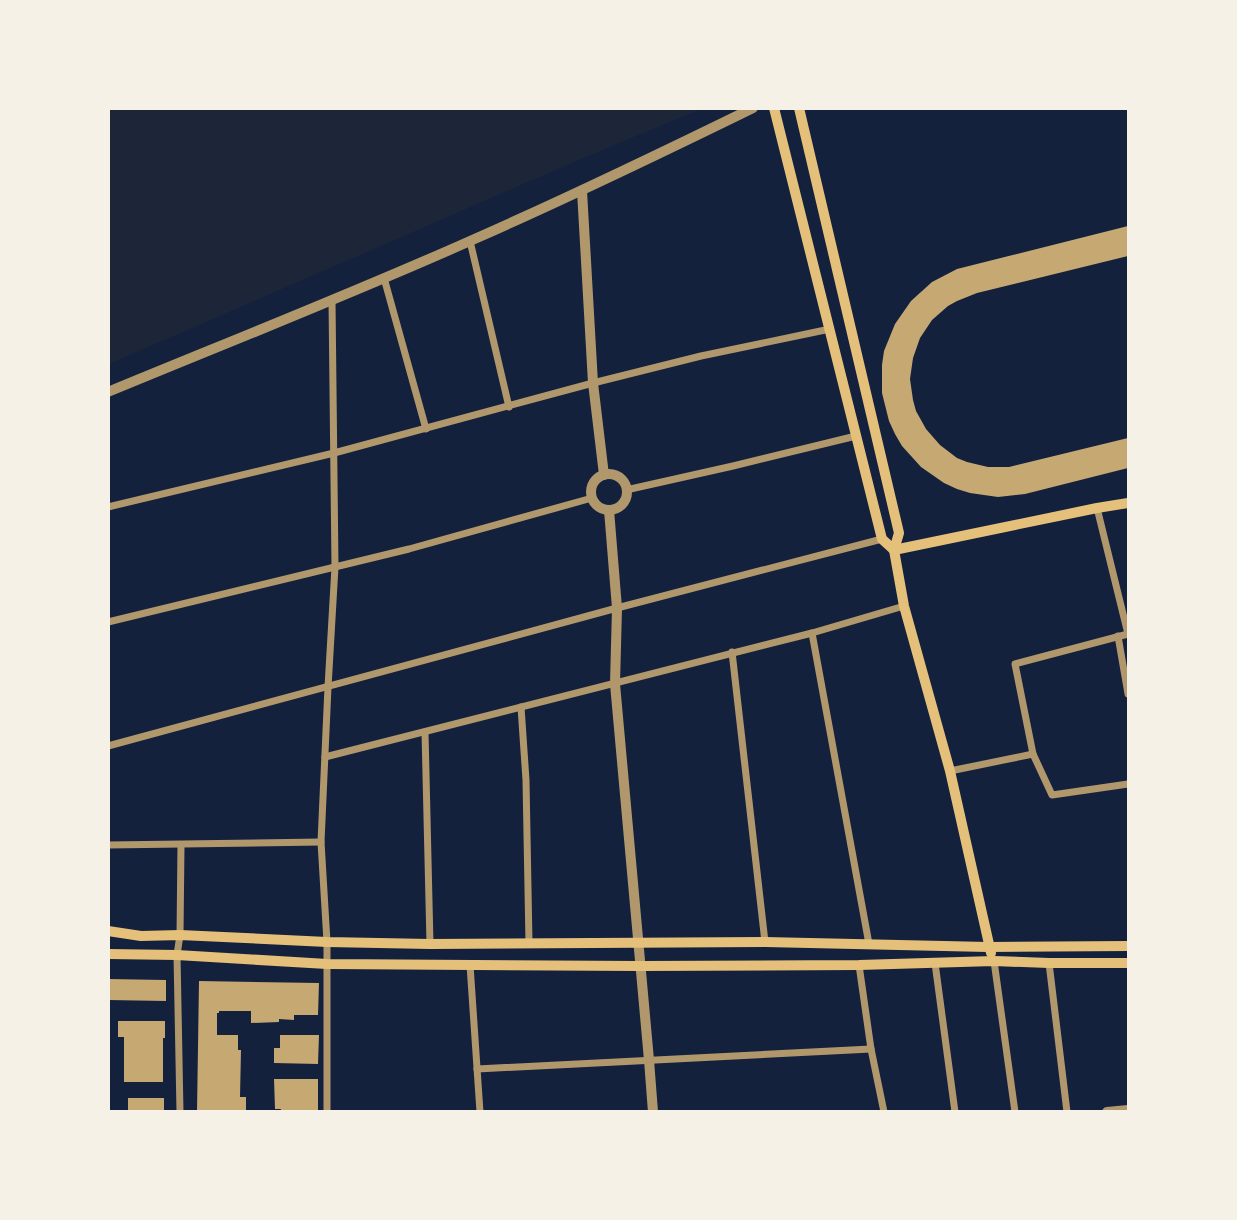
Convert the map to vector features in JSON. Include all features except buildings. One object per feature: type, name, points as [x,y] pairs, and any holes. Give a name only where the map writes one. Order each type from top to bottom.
[{"type":"main road","points":[[774,108],[882,539],[894,550]]},
{"type":"main road","points":[[799,108],[899,533],[894,550],[904,606],[950,771],[988,947],[994,961]]},
{"type":"main road","points":[[894,550],[1129,503]]},
{"type":"main road","points":[[108,931],[141,936],[430,944],[765,942],[988,947],[1129,946]]},
{"type":"main road","points":[[108,954],[177,955],[327,964],[640,966],[994,961],[1129,962]]},
{"type":"street","points":[[108,392],[470,241],[582,191],[753,108]]},
{"type":"street","points":[[582,191],[593,383],[604,475]]},
{"type":"street","points":[[470,241],[509,407]]},
{"type":"street","points":[[384,278],[426,429]]},
{"type":"street","points":[[327,1111],[327,942],[321,842],[335,567],[332,300]]},
{"type":"street","points":[[108,508],[334,453],[593,383],[702,356],[830,329]]},
{"type":"street","points":[[626,490],[856,436]]},
{"type":"street","points":[[604,475],[618,477],[626,490],[624,502],[609,510],[599,507],[592,498],[593,484],[604,475]]},
{"type":"street","points":[[108,622],[410,549],[592,498]]},
{"type":"street","points":[[1097,508],[1129,634],[1015,664],[1033,754],[1052,795],[1129,784]]},
{"type":"street","points":[[609,510],[617,608],[615,684],[653,1111]]},
{"type":"street","points":[[108,746],[882,539]]},
{"type":"street","points":[[325,757],[812,633],[904,606]]},
{"type":"street","points":[[812,633],[869,944]]},
{"type":"street","points":[[1118,636],[1129,694]]},
{"type":"street","points":[[732,652],[765,942]]},
{"type":"street","points":[[521,707],[526,780],[529,943]]},
{"type":"street","points":[[425,733],[430,944]]},
{"type":"street","points":[[950,771],[1033,754]]},
{"type":"street","points":[[108,845],[321,842]]},
{"type":"street","points":[[180,1111],[177,955],[180,935],[181,845]]},
{"type":"street","points":[[994,961],[1015,1111]]},
{"type":"street","points":[[935,963],[955,1111]]},
{"type":"street","points":[[1049,963],[1067,1111]]},
{"type":"street","points":[[470,965],[480,1111]]},
{"type":"street","points":[[859,965],[871,1049],[884,1111]]},
{"type":"street","points":[[477,1069],[871,1049]]},
{"type":"street","points":[[1107,1111],[1129,1110]]},
{"type":"shaded area","points":[[109,108],[701,109],[109,364]]}]
